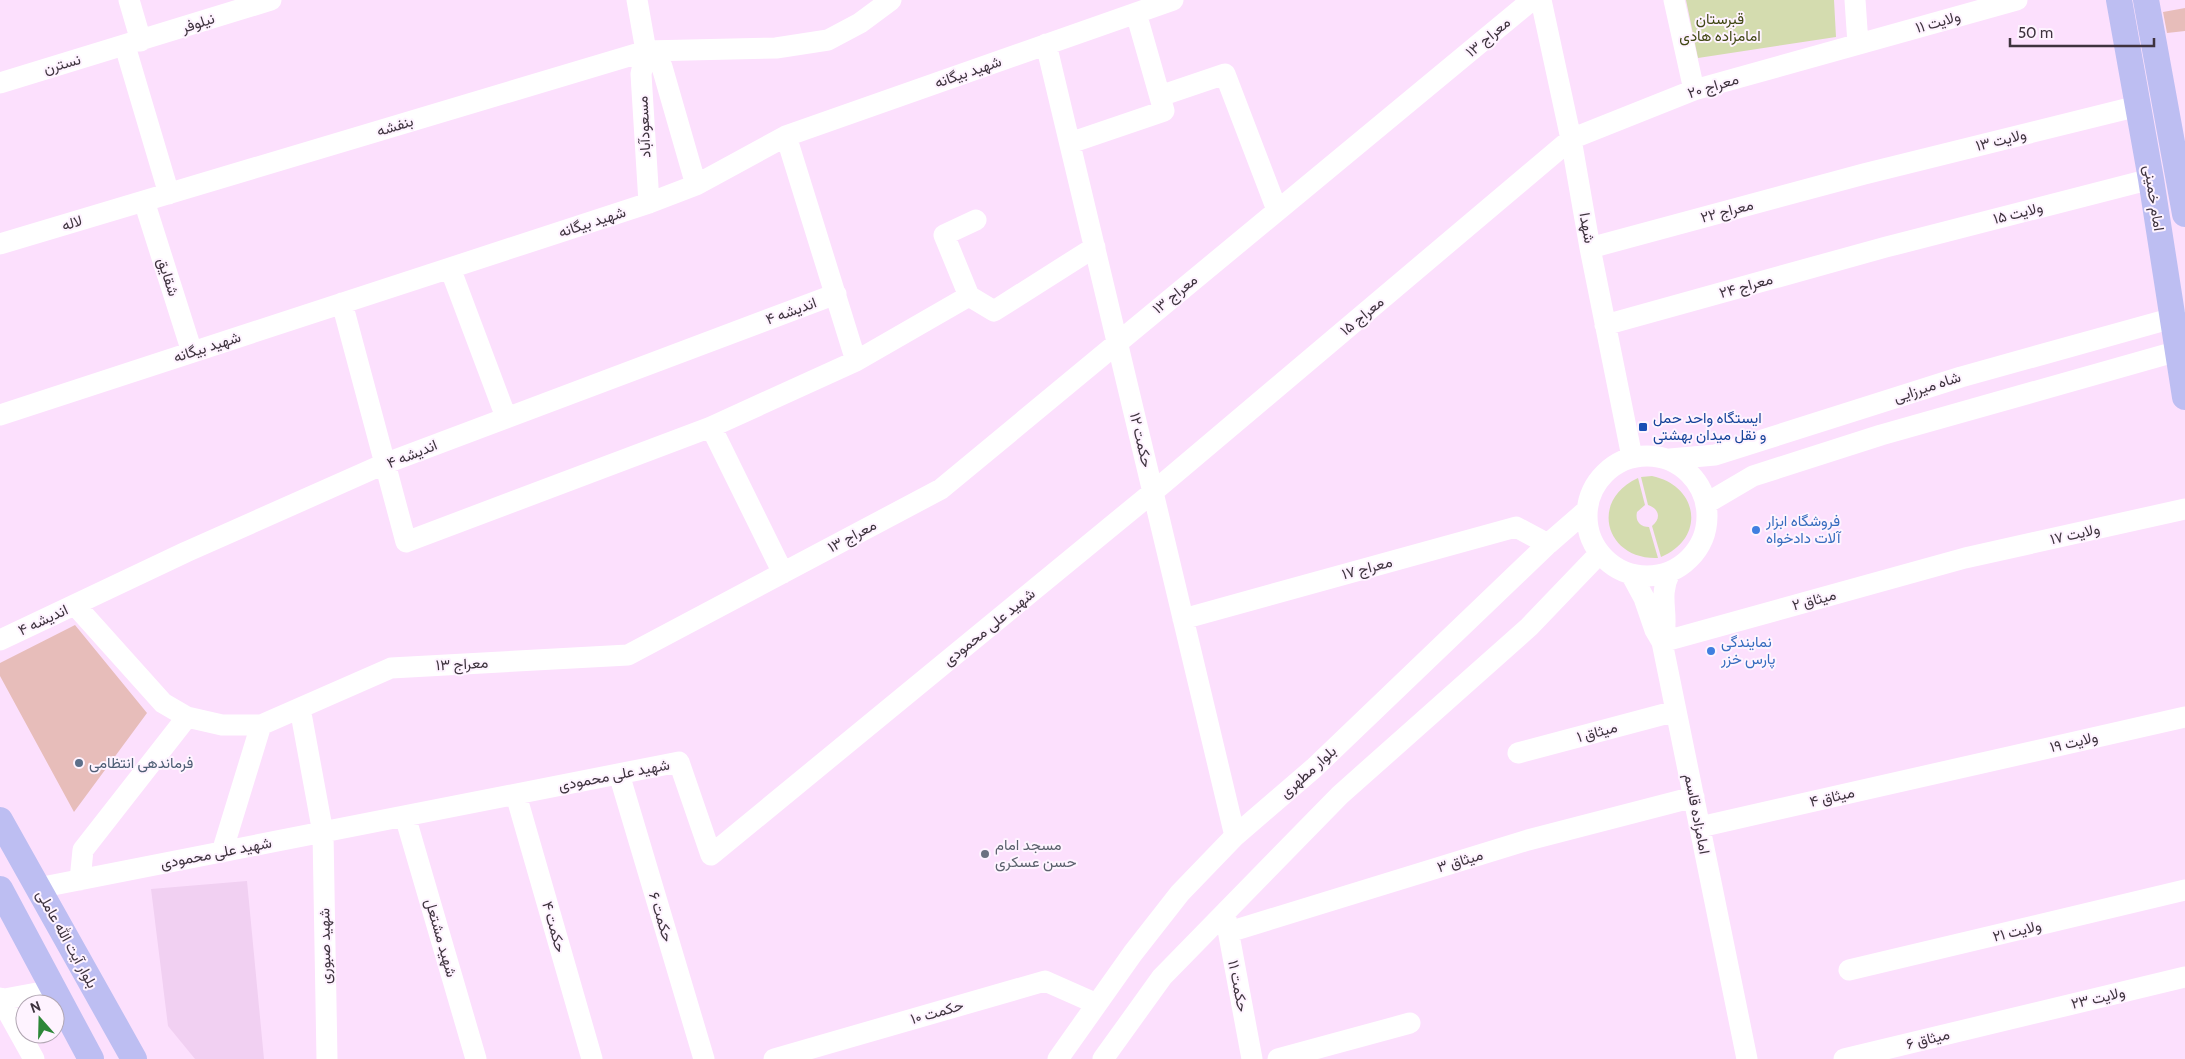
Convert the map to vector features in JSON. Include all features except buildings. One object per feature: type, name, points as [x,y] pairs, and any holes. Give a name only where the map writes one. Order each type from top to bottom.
[{"type":"main road","name":"امام خمینی","points":[[2119,0],[2151,179],[2179,320],[2185,397]]},
{"type":"main road","name":"امام خمینی","points":[[2146,0],[2181,167],[2185,214]]},
{"type":"main road","name":"بلوار آیت‌ الله عاملی","points":[[0,820],[134,1059]]},
{"type":"main road","points":[[0,889],[91,1059]]},
{"type":"street","points":[[129,0],[133,44],[168,194]]},
{"type":"street","name":"نیلوفر","points":[[133,44],[271,0]]},
{"type":"street","name":"مسعودآباد","points":[[637,0],[646,51],[641,74],[649,203]]},
{"type":"street","name":"بنفشه","points":[[144,202],[646,51],[776,48],[828,40],[860,23],[891,0]]},
{"type":"street","name":"شهید بیگانه","points":[[0,415],[649,203],[696,185],[786,136],[1173,0]]},
{"type":"street","name":"معراج ۱۳","points":[[75,605],[163,703],[187,717],[222,725],[261,725],[391,668],[628,655],[941,489],[1532,0]]},
{"type":"street","name":"شهدا","points":[[1541,0],[1571,139],[1590,248],[1632,457]]},
{"type":"street","points":[[1674,0],[1694,90]]},
{"type":"street","points":[[1855,0],[1858,44]]},
{"type":"street","name":"ولایت ۱۱","points":[[1858,44],[2017,0]]},
{"type":"street","points":[[1070,143],[1164,111],[1136,13]]},
{"type":"street","name":"نسترن","points":[[0,83],[133,44]]},
{"type":"street","name":"حکمت ۱۲","points":[[1046,44],[1235,836]]},
{"type":"street","name":"معراج ۲۰","points":[[1571,139],[1694,90],[1858,44]]},
{"type":"street","name":"مسعودآباد","points":[[646,51],[662,67],[696,185]]},
{"type":"street","points":[[1160,96],[1225,74],[1278,210]]},
{"type":"street","name":"ولایت ۱۳","points":[[1864,174],[2138,106]]},
{"type":"street","points":[[786,136],[856,361]]},
{"type":"street","name":"معراج ۱۵","points":[[1153,492],[1571,139]]},
{"type":"street","name":"معراج ۲۲","points":[[1590,248],[1864,174]]},
{"type":"street","name":"ولایت ۱۵","points":[[1886,247],[2151,179]]},
{"type":"street","name":"لاله","points":[[0,244],[144,202]]},
{"type":"street","name":"شقایق","points":[[144,202],[192,352]]},
{"type":"street","points":[[976,220],[944,235],[970,296],[994,311],[1095,248]]},
{"type":"street","name":"معراج ۲۴","points":[[1605,325],[1886,247]]},
{"type":"street","points":[[450,268],[506,417]]},
{"type":"street","name":"اندیشه ۴","points":[[0,640],[186,552],[384,464],[836,294]]},
{"type":"street","points":[[342,303],[406,542],[711,427],[856,361],[970,296]]},
{"type":"street","name":"شاه میرزایی","points":[[1670,459],[1715,455],[1961,377],[2179,320]]},
{"type":"street","points":[[1707,503],[1753,476],[1854,444],[2182,349]]},
{"type":"street","points":[[711,427],[783,573]]},
{"type":"street","points":[[1651,455],[1670,459],[1687,470],[1700,485],[1707,503],[1708,524],[1701,544],[1688,561],[1670,572],[1650,577],[1631,574],[1614,566],[1600,554],[1591,540],[1587,526],[1586,510],[1595,485],[1604,472],[1617,463],[1632,457],[1651,455]]},
{"type":"street","name":"شهید علی محمودی","points":[[38,888],[679,762],[711,855],[1153,492]]},
{"type":"street","name":"ولایت ۱۷","points":[[1965,558],[2185,509]]},
{"type":"street","name":"بلوار مطهری","points":[[1058,1059],[1180,893],[1235,836],[1314,768],[1586,510]]},
{"type":"street","name":"معراج ۱۷","points":[[1183,619],[1516,528],[1548,544]]},
{"type":"street","points":[[1103,1059],[1162,977],[1227,922],[1340,795],[1529,627],[1600,554]]},
{"type":"street","name":"میثاق ۲","points":[[1662,642],[1965,558]]},
{"type":"street","points":[[1662,642],[1667,626],[1662,593],[1670,572]]},
{"type":"street","name":"امامزاده قاسم","points":[[1631,574],[1644,598],[1655,630],[1662,642],[1747,1059]]},
{"type":"street","name":"شهید صبوری","points":[[300,708],[323,833],[327,1059]]},
{"type":"street","name":"میثاق ۱","points":[[1518,753],[1676,711]]},
{"type":"street","points":[[80,880],[83,850],[187,717]]},
{"type":"street","name":"ولایت ۱۹","points":[[1964,767],[2185,717]]},
{"type":"street","points":[[222,852],[261,725]]},
{"type":"street","name":"میثاق ۴","points":[[1700,827],[1964,767]]},
{"type":"street","name":"حکمت ۶","points":[[619,774],[704,1059]]},
{"type":"street","name":"حکمت ۴","points":[[516,795],[592,1059]]},
{"type":"street","name":"میثاق ۳","points":[[1227,922],[1694,797]]},
{"type":"street","name":"شهید مشتعل","points":[[405,816],[476,1059]]},
{"type":"street","name":"ولایت ۲۱","points":[[1849,970],[2185,890]]},
{"type":"street","name":"حکمت ۱۱","points":[[1227,922],[1252,1059]]},
{"type":"street","name":"ولایت ۲۳","points":[[2012,1018],[2185,977]]},
{"type":"street","name":"حکمت ۱۰","points":[[774,1059],[1045,980],[1097,1004]]},
{"type":"street","points":[[34,1059],[0,999],[53,990]]},
{"type":"street","name":"میثاق ۶","points":[[1844,1059],[2012,1018]]},
{"type":"street","points":[[1278,1059],[1410,1023]]},
{"type":"shaded area","points":[[247,881],[264,1059],[195,1059],[168,1026],[151,889]]},
{"type":"green space","name":"قبرستان امامزاده هادی","points":[[1686,0],[1834,0],[1836,37],[1698,58]]},
{"type":"green space","points":[[1652,476],[1668,482],[1680,490],[1687,501],[1691,513],[1690,526],[1685,538],[1675,548],[1661,557],[1652,526],[1657,520],[1658,514],[1655,509],[1648,505],[1641,477]]},
{"type":"green space","points":[[1638,478],[1645,505],[1637,512],[1637,518],[1641,525],[1649,527],[1658,558],[1640,556],[1626,549],[1615,539],[1610,527],[1609,514],[1613,500],[1623,488]]},
{"type":"place","name":"ایستگاه واحد حمل و نقل میدان بهشتی","points":[[1643,427]]},
{"type":"place","name":"فروشگاه ابزار آلات دادخواه","points":[[1756,530]]},
{"type":"place","name":"نمایندگی پارس خزر","points":[[1711,651]]},
{"type":"place","name":"فرماندهی انتظامی","points":[[79,763]]},
{"type":"place","name":"مسجد امام حسن عسکری","points":[[985,854]]}]
